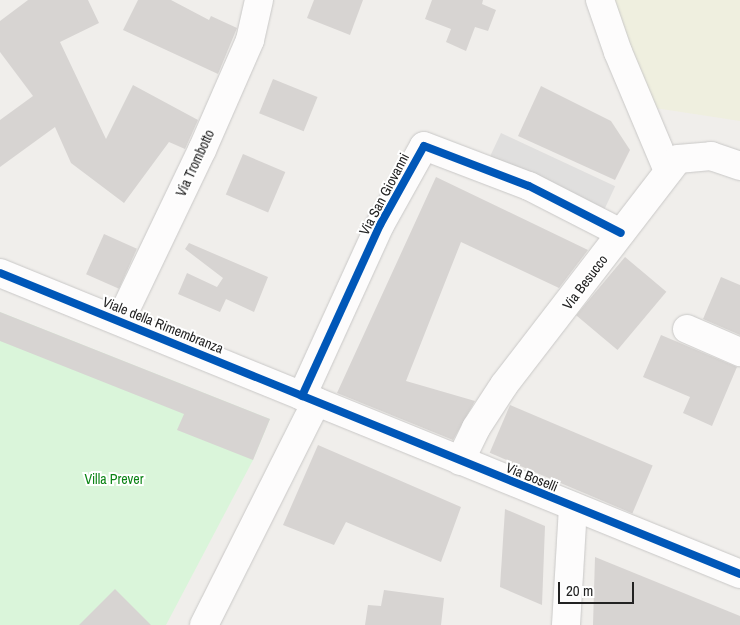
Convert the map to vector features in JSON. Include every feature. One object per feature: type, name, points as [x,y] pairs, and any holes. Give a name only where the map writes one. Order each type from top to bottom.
[{"type":"street","name":"Via Trombotto","points":[[120,321],[202,150],[250,40],[259,0]]},
{"type":"street","points":[[600,0],[668,171]]},
{"type":"street","name":"Via San Giovanni","points":[[309,399],[380,225],[424,146],[529,186],[621,233]]},
{"type":"street","name":"Via Besucco","points":[[460,461],[476,428],[504,384],[678,159],[711,156],[740,166]]},
{"type":"street","name":"Viale della Rimembranza","points":[[0,273],[309,399]]},
{"type":"street","points":[[687,329],[740,352]]},
{"type":"street","points":[[204,625],[309,399]]},
{"type":"street","name":"Via Boselli","points":[[309,399],[740,574]]},
{"type":"street","points":[[566,625],[573,507]]},
{"type":"green space","points":[[613,0],[740,0],[740,121],[655,108]]},
{"type":"green space","name":"Villa Prever","points":[[0,312],[270,419],[253,460],[166,625],[0,625]]},
{"type":"shaded area","points":[[501,133],[615,186],[603,213],[489,159]]},
{"type":"building","points":[[28,0],[88,0],[99,23],[60,42],[106,139],[133,85],[198,120],[185,149],[169,142],[124,203],[71,163],[55,127],[0,167],[0,120],[33,96],[0,52],[0,21]]},
{"type":"building","points":[[138,0],[171,0],[209,20],[211,16],[237,28],[218,74],[123,30]]},
{"type":"building","points":[[314,0],[363,0],[350,35],[307,18]]},
{"type":"building","points":[[432,0],[483,0],[482,4],[496,10],[488,31],[475,27],[466,51],[446,42],[451,29],[425,19]]},
{"type":"building","points":[[273,79],[318,97],[304,131],[259,113]]},
{"type":"building","points":[[541,86],[611,121],[630,150],[615,180],[518,136]]},
{"type":"building","points":[[243,154],[285,172],[268,212],[226,195]]},
{"type":"building","points":[[436,177],[588,250],[559,288],[461,242],[406,381],[475,401],[453,440],[337,393]]},
{"type":"building","points":[[104,234],[137,249],[119,289],[86,274]]},
{"type":"building","points":[[189,243],[268,277],[254,312],[226,299],[220,312],[178,294],[187,273],[217,287],[223,278],[185,249]]},
{"type":"building","points":[[625,257],[666,292],[618,350],[576,315]]},
{"type":"building","points":[[721,277],[740,285],[740,335],[703,319]]},
{"type":"building","points":[[0,312],[270,419],[253,460],[177,430],[184,414],[0,341]]},
{"type":"building","points":[[661,335],[737,367],[712,426],[683,413],[690,397],[643,377]]},
{"type":"building","points":[[510,405],[653,466],[632,513],[490,453]]},
{"type":"building","points":[[318,445],[461,507],[441,562],[346,522],[334,545],[283,525]]},
{"type":"building","points":[[505,509],[545,526],[542,605],[500,587]]},
{"type":"building","points":[[595,557],[740,616],[740,625],[593,625]]},
{"type":"building","points":[[115,589],[151,625],[79,625]]},
{"type":"building","points":[[384,590],[444,598],[441,625],[365,625],[368,605],[381,606]]},
{"type":"cycle path","points":[[302,396],[380,225],[424,146],[529,186],[621,233]]},
{"type":"cycle path","points":[[0,273],[740,574]]}]
